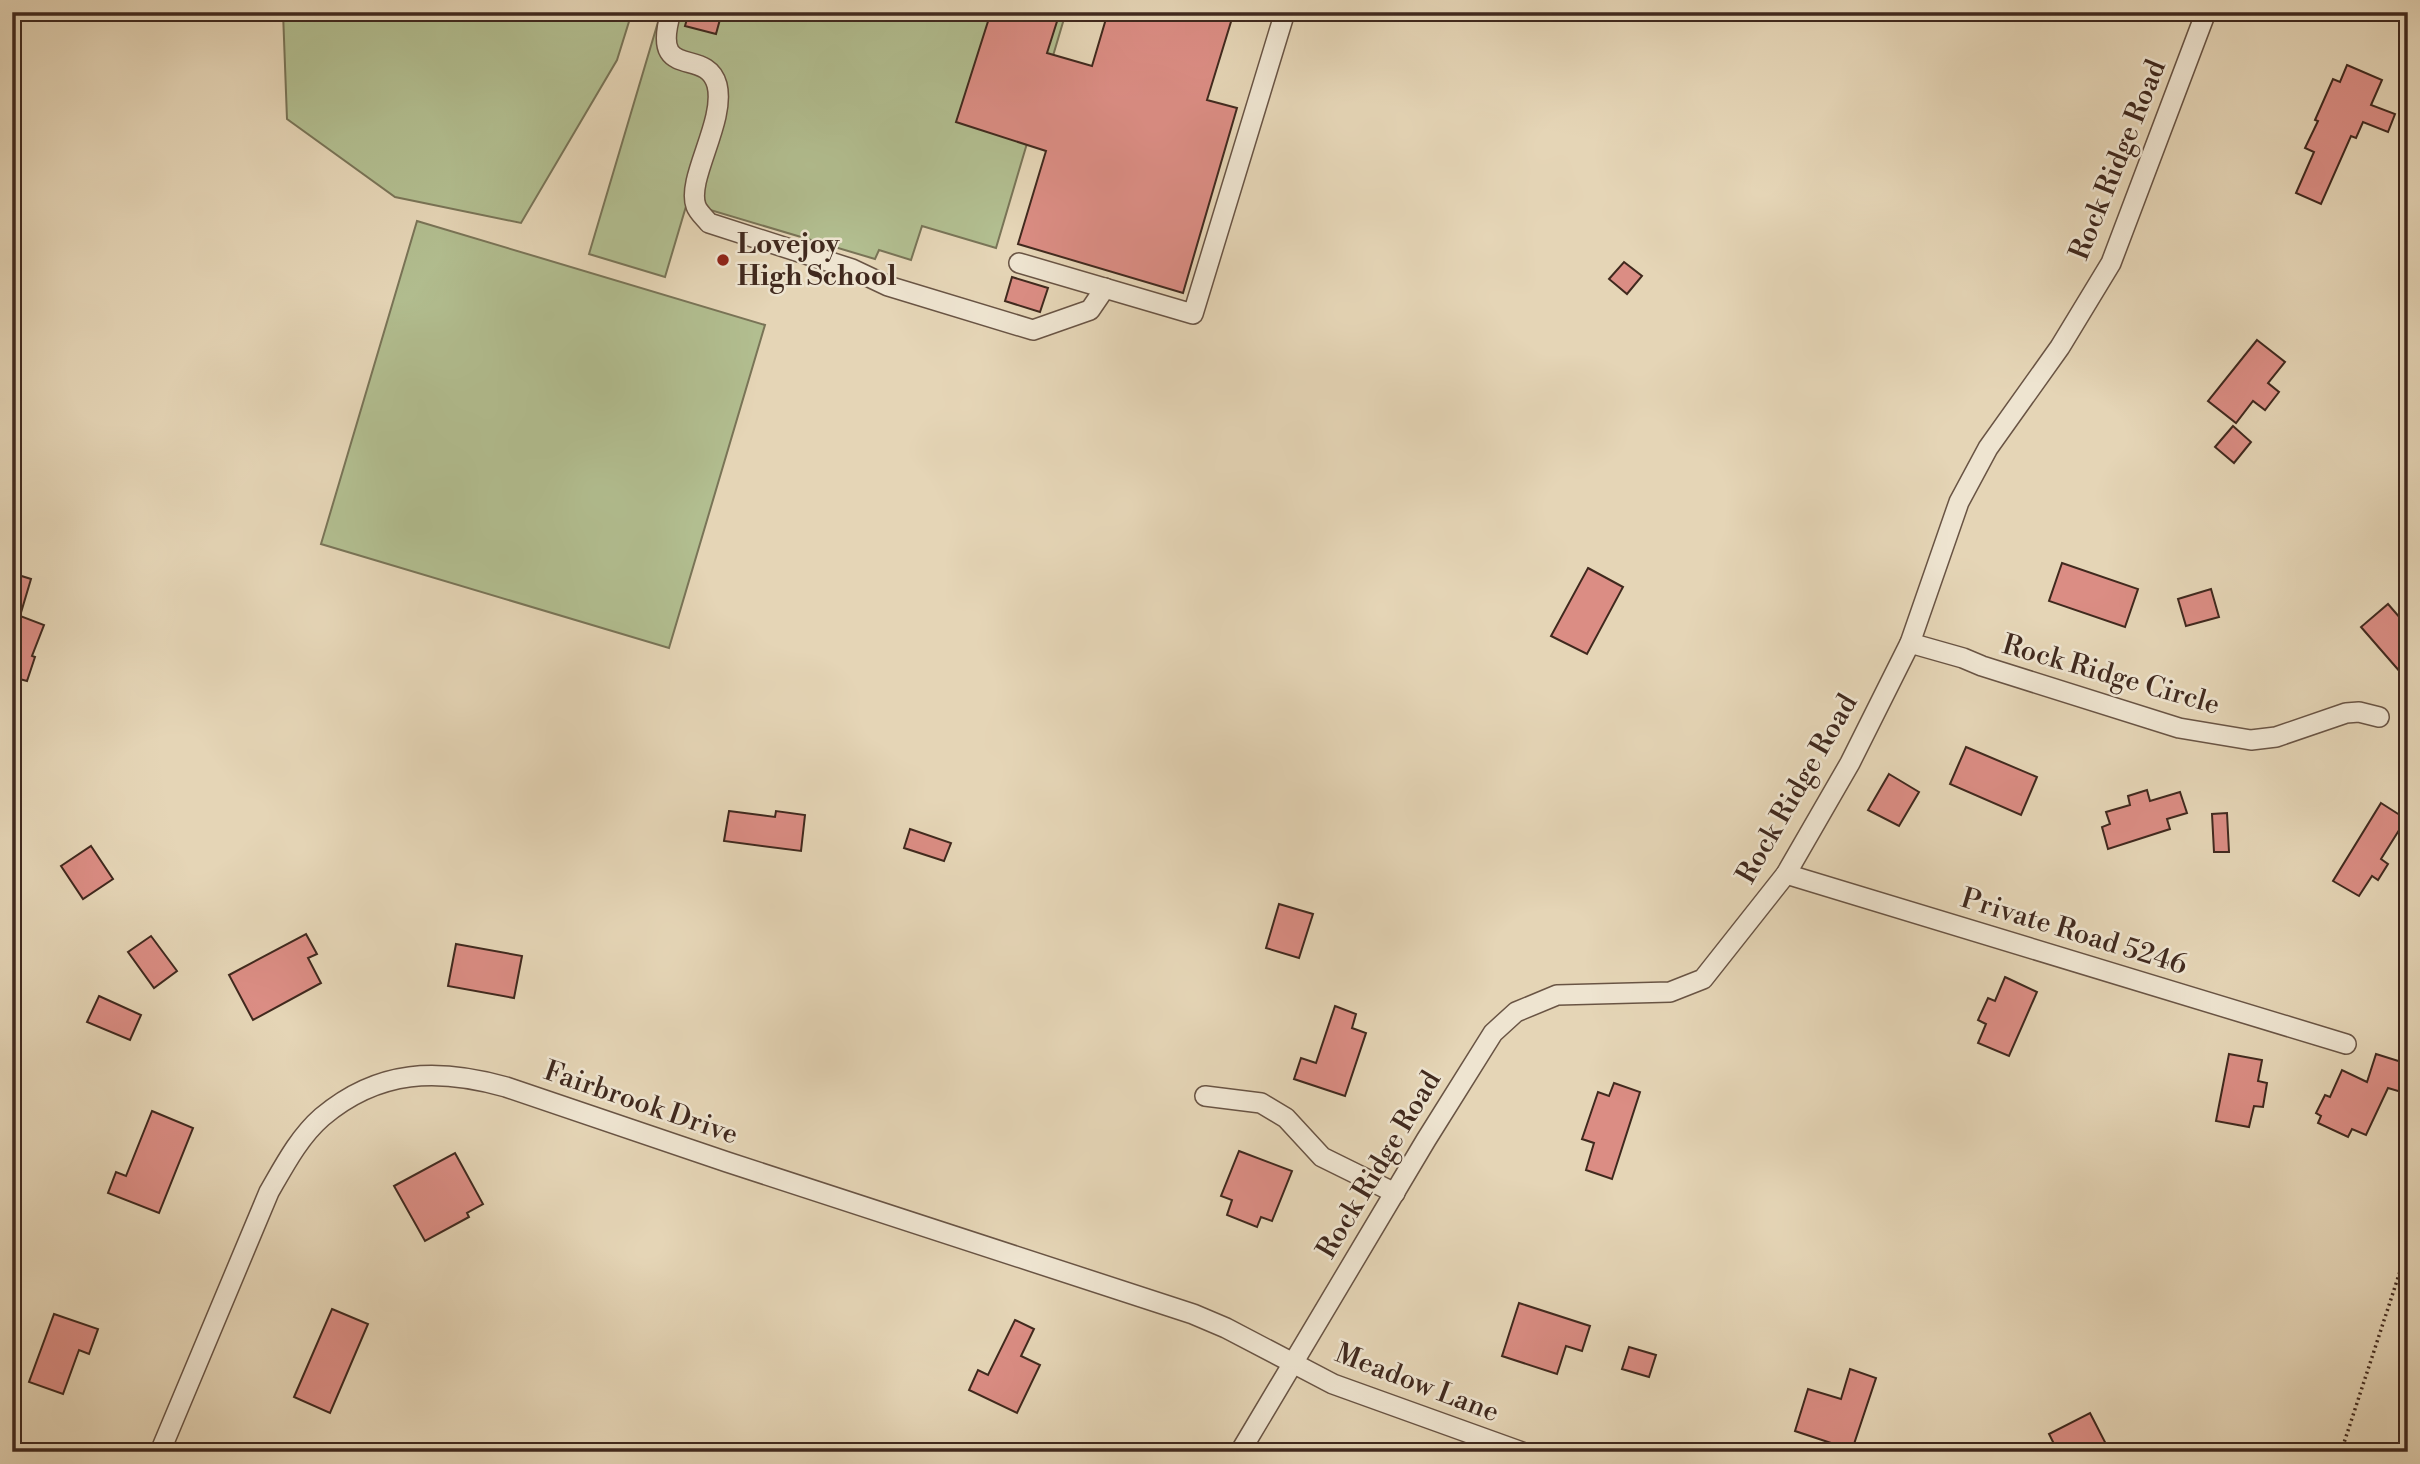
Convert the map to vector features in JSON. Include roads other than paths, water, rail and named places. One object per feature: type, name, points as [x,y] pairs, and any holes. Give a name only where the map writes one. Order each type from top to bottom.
[{"type":"street","points":[[671,12],[664,35],[667,49],[676,58],[704,67],[716,83],[718,110],[694,190],[696,206],[709,223],[852,269],[888,286],[1033,330],[1090,310],[1105,288]]},
{"type":"street","points":[[1019,263],[1193,314],[1285,12]]},
{"type":"street","name":"Rock Ridge Road","points":[[1240,1452],[1493,1033],[1516,1012],[1557,995],[1670,992],[1703,978],[1786,874],[1850,763],[1910,643],[1959,502],[1988,448],[2060,347],[2111,263],[2206,12]]},
{"type":"street","name":"Rock Ridge Circle","points":[[1910,643],[1963,657],[1982,666],[2179,728],[2221,736],[2264,740],[2346,713],[2359,712],[2379,717]]},
{"type":"street","name":"Private Road 5246","points":[[1786,874],[2346,1044]]},
{"type":"street","name":"Fairbrook Drive","points":[[160,1452],[269,1192],[289,1157],[320,1119],[346,1100],[378,1084],[423,1074],[474,1078],[506,1087],[1194,1314],[1292,1364]]},
{"type":"street","points":[[1205,1096],[1261,1103],[1286,1118],[1322,1157],[1395,1193]]},
{"type":"street","name":"Meadow Lane","points":[[1292,1364],[1334,1384],[1522,1452]]},
{"type":"place","name":"Lovejoy High School","points":[[723,260]]}]
